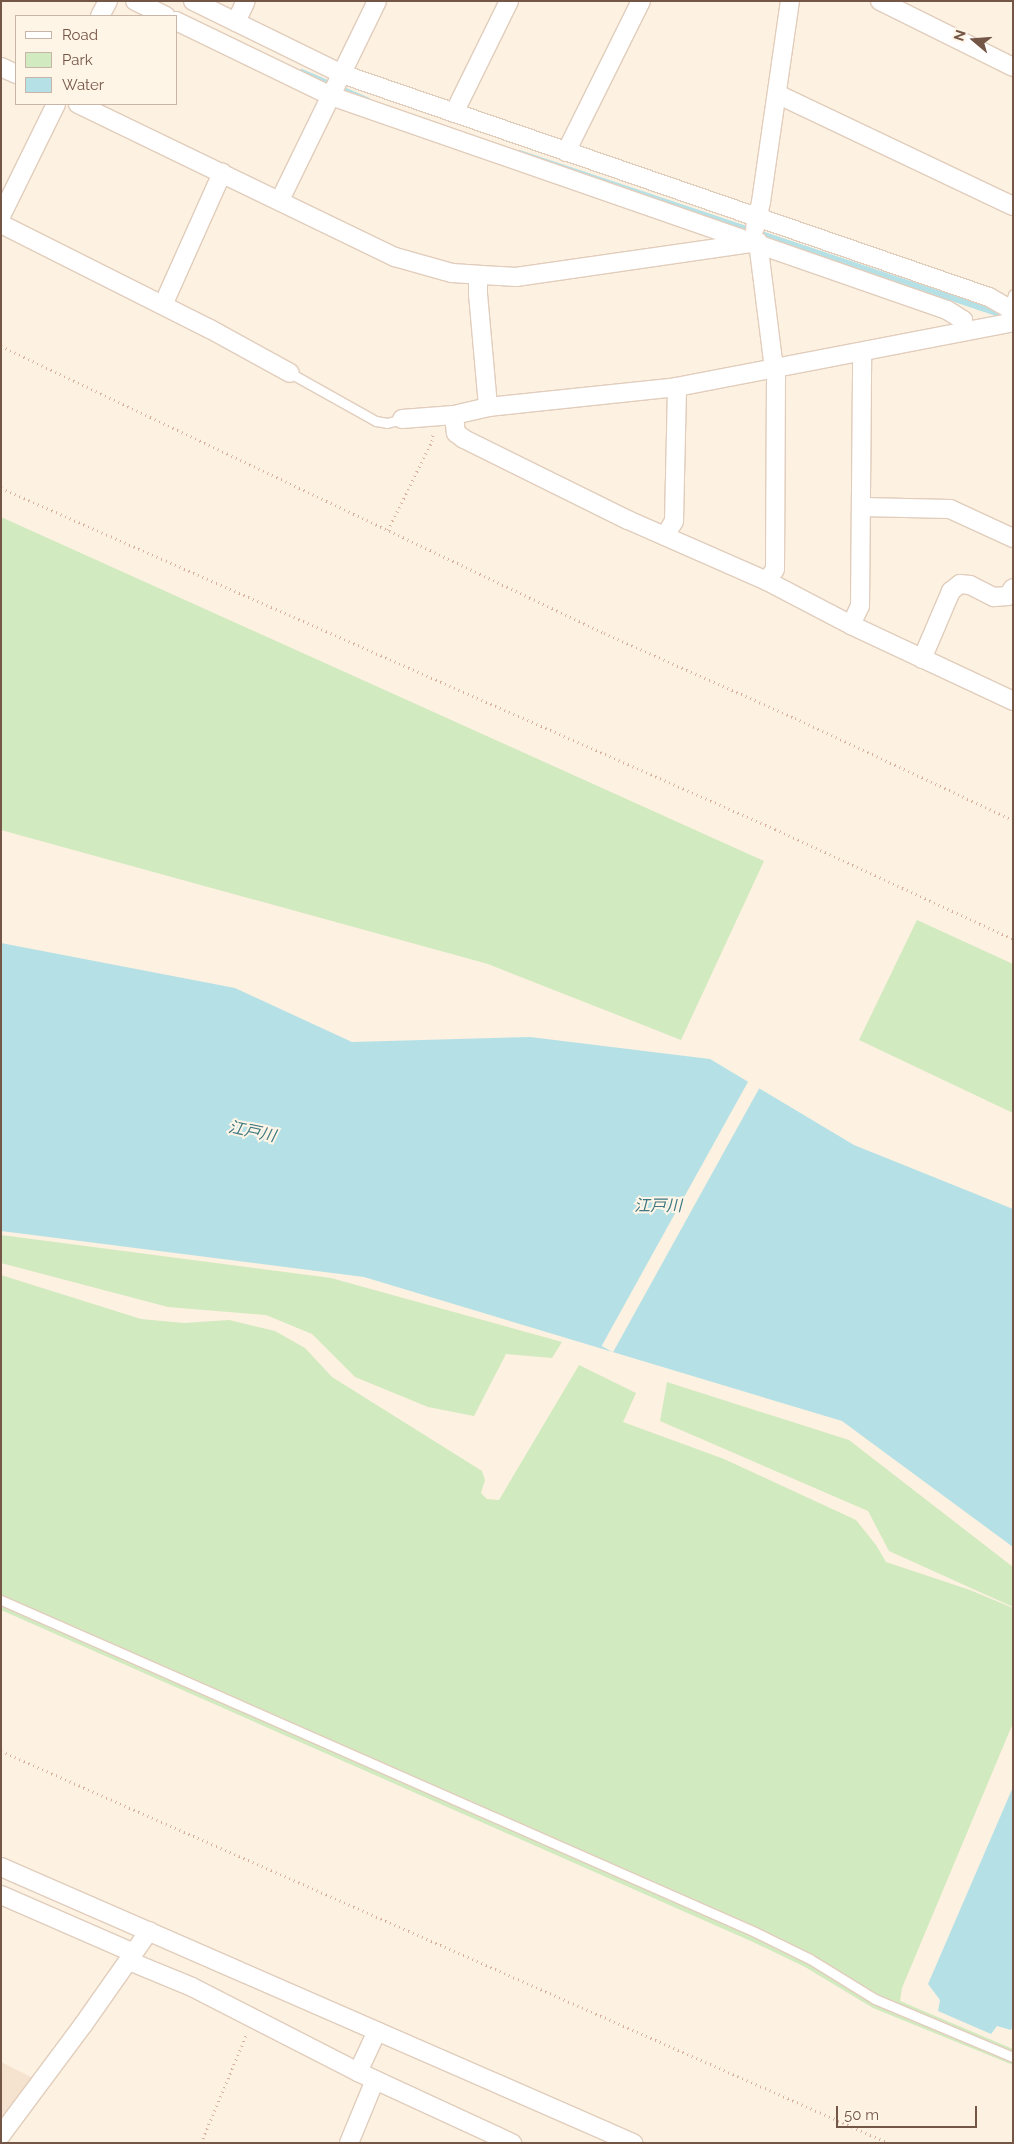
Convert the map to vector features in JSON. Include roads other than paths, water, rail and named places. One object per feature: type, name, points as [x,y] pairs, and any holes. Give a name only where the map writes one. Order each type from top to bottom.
[{"type":"street","points":[[101,15],[108,1]]},
{"type":"street","points":[[135,1],[164,15]]},
{"type":"street","points":[[193,1],[342,74],[990,297],[1012,308]]},
{"type":"street","points":[[236,22],[246,1]]},
{"type":"street","points":[[280,200],[378,1]]},
{"type":"street","points":[[454,113],[509,1]]},
{"type":"street","points":[[566,152],[642,1]]},
{"type":"street","points":[[767,581],[775,569],[775,368],[755,241],[790,1]]},
{"type":"street","points":[[880,1],[1013,67]]},
{"type":"street","points":[[178,22],[331,96],[755,241],[947,310],[963,320],[964,330]]},
{"type":"street","points":[[1,67],[15,74]]},
{"type":"street","points":[[777,94],[1013,206]]},
{"type":"street","points":[[1,216],[56,105]]},
{"type":"street","points":[[80,105],[395,257],[452,274],[516,276],[586,268],[755,241]]},
{"type":"street","points":[[163,305],[222,173]]},
{"type":"street","points":[[1,224],[163,305],[290,373]]},
{"type":"street","points":[[478,276],[488,407]]},
{"type":"street","points":[[402,419],[454,415],[488,407],[677,387],[862,352],[964,330],[1012,308]]},
{"type":"street","points":[[851,625],[860,606],[862,352]]},
{"type":"street","points":[[665,536],[674,521],[677,387]]},
{"type":"street","points":[[454,415],[456,433],[464,439],[628,520],[767,581],[851,625],[1013,701]]},
{"type":"street","points":[[862,507],[950,509],[1013,538]]},
{"type":"street","points":[[922,659],[952,591],[960,584],[970,585],[994,597],[1008,596],[1013,588]]},
{"type":"street","points":[[1,1867],[623,2141]]},
{"type":"street","points":[[1,1895],[192,1987],[358,2072],[512,2143]]},
{"type":"street","points":[[1,2135],[149,1931]]},
{"type":"street","points":[[358,2072],[377,2031]]},
{"type":"street","points":[[349,2143],[375,2080]]},
{"type":"lane","points":[[290,373],[376,422],[387,423],[402,419]]},
{"type":"lane","points":[[1,1600],[755,1932],[810,1960],[875,1998],[1013,2057]]},
{"type":"water","name":"江戸川","points":[[1,943],[235,988],[352,1042],[530,1037],[710,1059],[854,1145],[1013,1209],[1013,1547],[842,1421],[364,1277],[1,1231]]},
{"type":"water","points":[[1013,1787],[1013,2025],[1011,2030],[997,2026],[991,2034],[938,2011],[940,2000],[928,1984]]},
{"type":"waterway","points":[[302,72],[367,100]]},
{"type":"waterway","points":[[520,153],[1000,314]]}]
